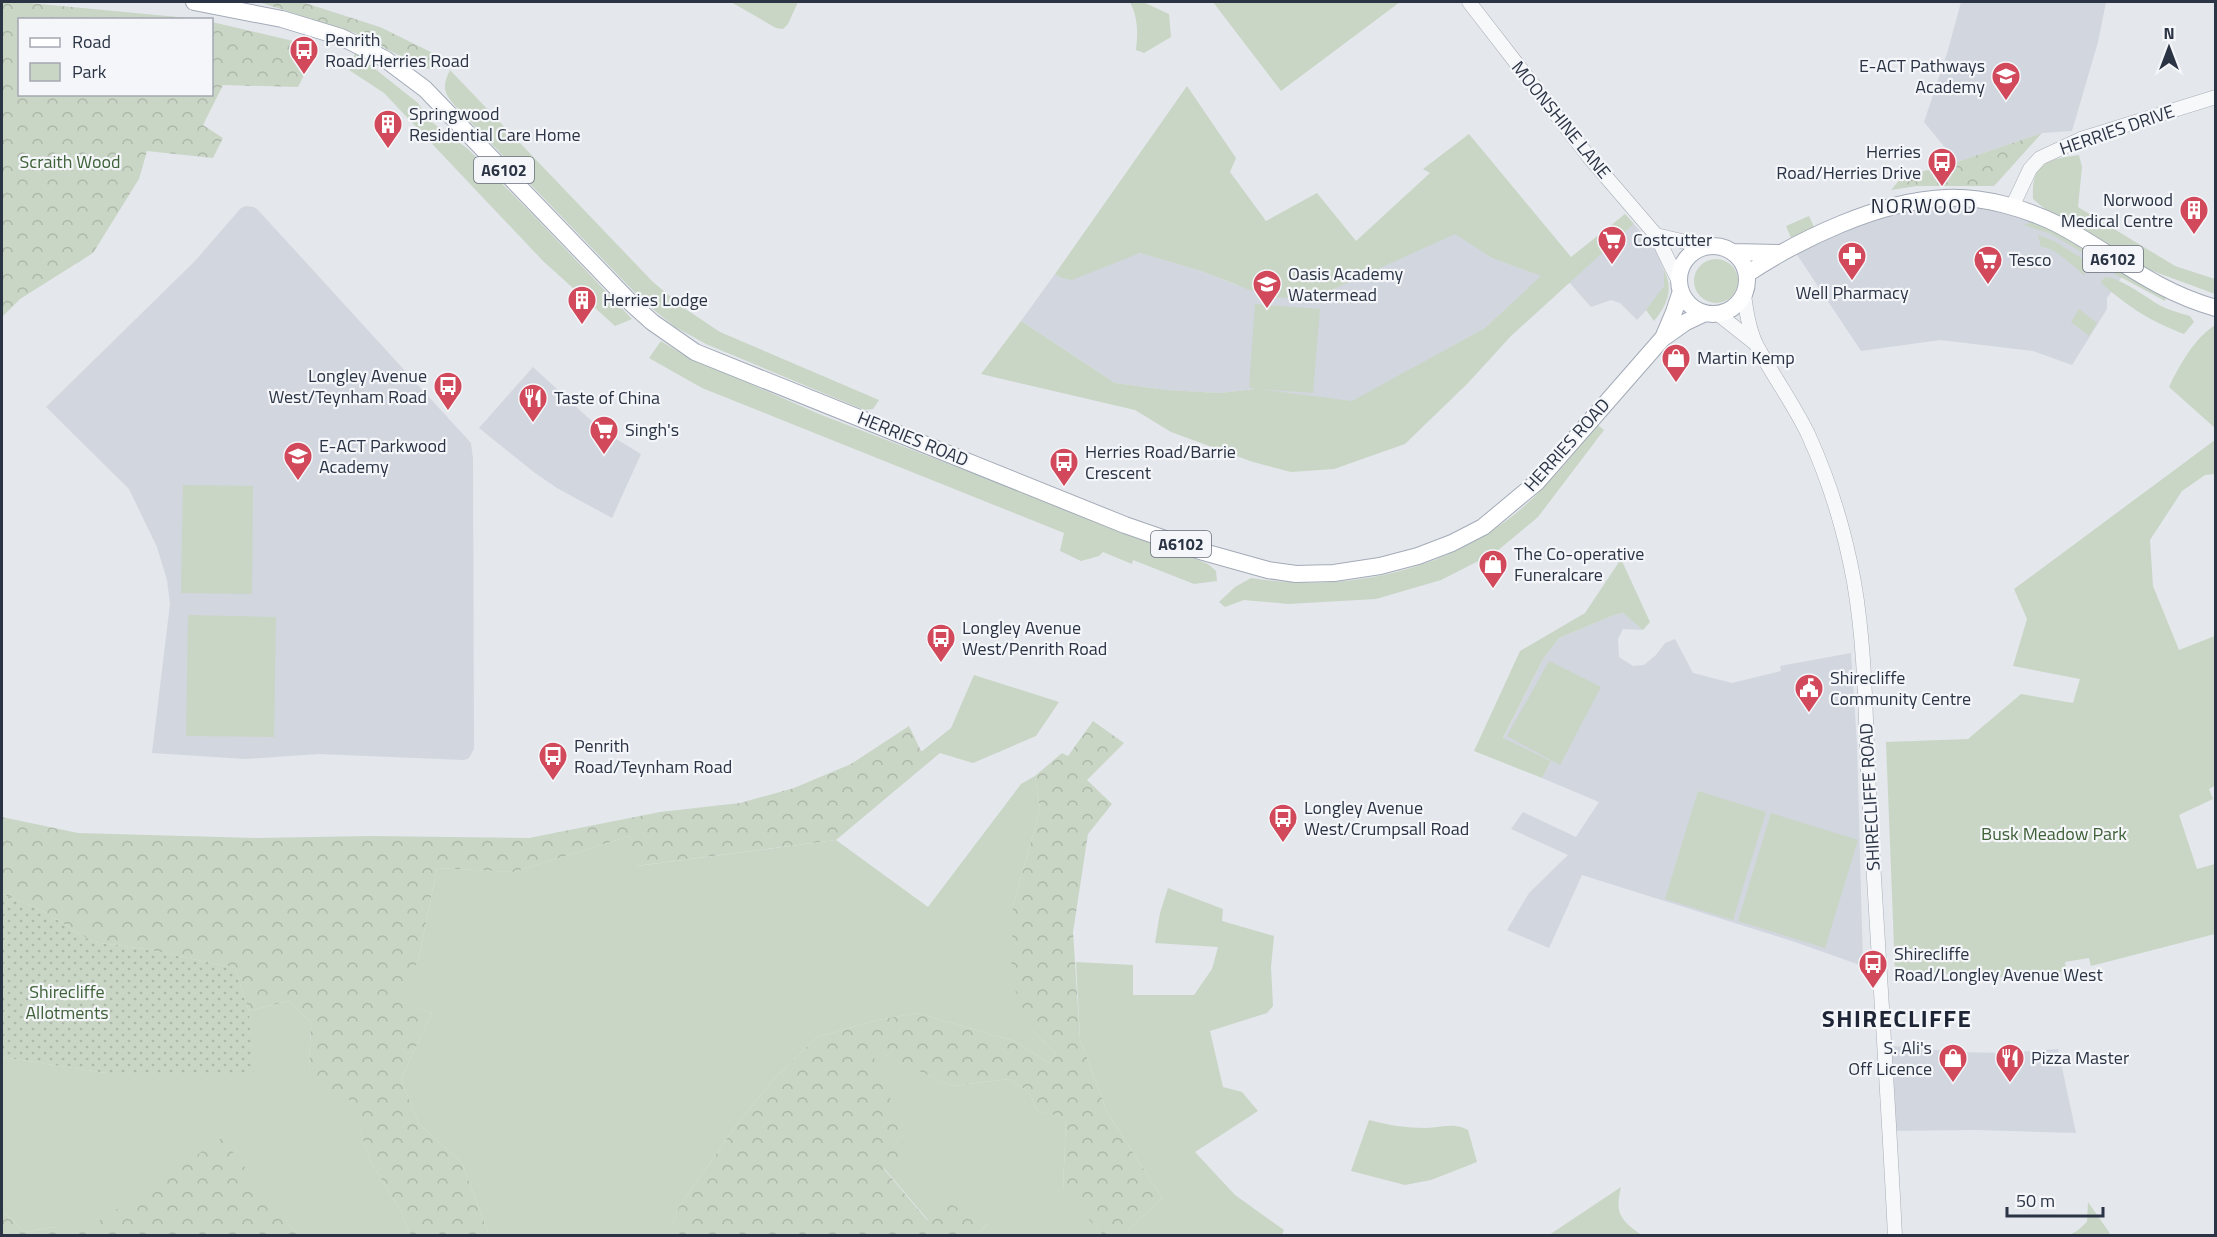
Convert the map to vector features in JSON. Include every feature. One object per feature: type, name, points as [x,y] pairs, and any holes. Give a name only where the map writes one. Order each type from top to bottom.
[{"type":"main road","name":"HERRIES ROAD","points":[[194,2],[282,19],[341,37],[385,59],[425,89],[632,304],[652,322],[696,352],[1125,525],[1200,551],[1268,570],[1296,574],[1335,573],[1380,566],[1418,556],[1452,543],[1483,526],[1537,482],[1662,339]]},
{"type":"main road","name":"A6102","points":[[1747,274],[1779,253],[1854,219],[1891,208],[1944,198],[1990,201],[2060,225],[2153,283],[2216,308]]},
{"type":"main road","name":"A6102","points":[[1662,339],[1674,312],[1684,264],[1690,256],[1707,247],[1724,248],[1732,252],[1779,253]]},
{"type":"main road","points":[[1732,252],[1744,266],[1747,274],[1744,294]]},
{"type":"main road","points":[[1680,286],[1692,307],[1712,314]]},
{"type":"main road","name":"A6102","points":[[1662,339],[1686,322],[1729,310],[1738,304],[1744,294]]},
{"type":"street","name":"MOONSHINE LANE","points":[[1469,2],[1589,157],[1656,235],[1680,286]]},
{"type":"street","name":"HERRIES DRIVE","points":[[2012,207],[2030,170],[2040,158],[2081,139],[2216,98]]},
{"type":"street","points":[[1656,235],[1707,247]]},
{"type":"street","name":"SHIRECLIFFE ROAD","points":[[1744,294],[1747,316],[1756,344],[1788,395],[1808,435],[1834,505],[1854,582],[1865,691],[1894,1236]]},
{"type":"street","name":"SHIRECLIFFE ROAD","points":[[1712,314],[1756,344]]},
{"type":"shaded area","name":"E-ACT Pathways Academy","points":[[1961,2],[2106,2],[2098,42],[2072,131],[2042,133],[1957,162],[1924,122]]},
{"type":"shaded area","points":[[1990,201],[2128,268],[2107,298],[2107,309],[2072,365],[2033,351],[1940,340],[1861,351],[1792,247],[1891,208]]},
{"type":"shaded area","name":"E-ACT Parkwood Academy","points":[[246,206],[258,210],[471,443],[473,459],[474,749],[469,758],[464,760],[319,754],[245,759],[152,753],[170,604],[167,580],[157,547],[129,489],[46,407],[195,261],[241,208]]},
{"type":"shaded area","points":[[1634,224],[1655,249],[1664,270],[1664,286],[1637,320],[1620,303],[1611,300],[1591,307],[1569,282]]},
{"type":"shaded area","name":"Oasis Academy Watermead","points":[[1455,233],[1492,258],[1542,276],[1485,328],[1352,402],[1255,389],[1219,393],[1167,390],[1115,383],[1021,321],[1055,274],[1062,278],[1140,253],[1201,271],[1236,285],[1294,298],[1323,294]]},
{"type":"shaded area","points":[[533,367],[596,425],[604,429],[603,431],[641,454],[612,518],[557,488],[479,428]]},
{"type":"shaded area","points":[[1624,613],[1643,630],[1623,629],[1618,639],[1619,657],[1633,666],[1644,665],[1665,643],[1675,639],[1693,673],[1732,683],[1781,671],[1780,666],[1851,653],[1857,743],[1863,966],[1792,941],[1582,875],[1549,948],[1507,930],[1529,893],[1568,855],[1511,829],[1523,812],[1576,837],[1599,802],[1542,778],[1551,761],[1503,739],[1543,659],[1559,638]]},
{"type":"shaded area","points":[[1883,1045],[1957,1052],[2006,1053],[2058,1049],[2076,1133],[1975,1130],[1889,1131]]},
{"type":"green space","name":"Scraith Wood","points":[[2,2],[188,18],[18,18],[18,96],[213,96],[213,22],[306,44],[314,56],[298,87],[223,85],[203,125],[223,138],[213,158],[147,151],[139,179],[93,253],[20,299],[2,317]]},
{"type":"green space","points":[[259,2],[302,2],[380,27],[443,58],[432,69],[424,68],[355,33]]},
{"type":"green space","points":[[731,2],[798,2],[788,24],[783,29],[776,28]]},
{"type":"green space","points":[[1130,2],[1143,2],[1169,14],[1171,37],[1144,53],[1136,50],[1137,25]]},
{"type":"green space","points":[[1213,2],[1400,2],[1281,91]]},
{"type":"green space","points":[[355,53],[418,103],[429,120],[468,149],[632,319],[615,326],[543,261],[384,93],[349,70]]},
{"type":"green space","points":[[450,70],[653,282],[684,308],[720,332],[879,400],[873,409],[864,410],[706,344],[675,327],[644,302],[457,108],[445,90],[445,81]]},
{"type":"green space","points":[[1187,86],[1236,158],[1230,172],[1266,221],[1317,193],[1356,241],[1430,173],[1423,169],[1469,134],[1571,257],[1625,214],[1634,224],[1511,336],[1468,383],[1405,444],[1334,469],[1291,472],[1253,462],[1171,432],[1135,410],[981,374],[1021,321],[1115,383],[1167,390],[1219,393],[1255,389],[1249,387],[1255,304],[1320,309],[1313,393],[1258,389],[1352,401],[1485,328],[1541,276],[1492,258],[1455,234],[1323,294],[1294,298],[1268,297],[1201,271],[1140,253],[1072,280],[1055,274]]},
{"type":"green space","points":[[2042,133],[1994,186],[1917,186],[1891,190],[1902,177],[1957,162]]},
{"type":"green space","points":[[2079,155],[2082,167],[2078,207],[2175,266],[2215,279],[2215,294],[2142,267],[2046,210],[2033,199],[2035,177],[2044,165],[2058,158]]},
{"type":"green space","points":[[1809,216],[1814,227],[1791,238],[1786,226]]},
{"type":"green space","points":[[2035,221],[2096,255],[2097,261],[2051,234],[2024,225]]},
{"type":"green space","points":[[2038,235],[2054,241],[2083,259],[2085,276],[2058,253],[2041,247]]},
{"type":"green space","points":[[1716,259],[1732,265],[1738,281],[1732,297],[1716,303],[1700,297],[1694,281],[1700,265]]},
{"type":"green space","points":[[2111,268],[2117,268],[2166,297],[2165,301],[2115,274]]},
{"type":"green space","points":[[1664,270],[1667,277],[1668,297],[1654,321],[1646,310],[1664,286]]},
{"type":"green space","points":[[2105,277],[2125,284],[2163,307],[2190,316],[2194,322],[2184,334],[2150,319],[2103,285],[2101,282]]},
{"type":"green space","points":[[2079,309],[2097,323],[2089,336],[2071,322]]},
{"type":"green space","points":[[2215,325],[2215,428],[2169,387],[2194,345]]},
{"type":"green space","points":[[661,341],[682,354],[819,414],[1208,564],[1216,571],[1217,581],[1194,584],[1133,560],[1132,564],[1103,552],[1099,556],[1081,561],[1060,551],[1064,533],[702,388],[649,358]]},
{"type":"green space","points":[[1598,425],[1604,430],[1538,517],[1496,552],[1441,580],[1376,599],[1288,604],[1244,600],[1225,607],[1219,602],[1235,587],[1251,578],[1317,583],[1350,580],[1414,567],[1445,556],[1503,523],[1529,502]]},
{"type":"green space","name":"Busk Meadow Park","points":[[2215,440],[2215,474],[2205,475],[2182,491],[2150,540],[2153,586],[2179,650],[2215,636],[2216,785],[2209,789],[2213,799],[2179,815],[2197,869],[2215,864],[2215,934],[2091,966],[2089,958],[2065,962],[2066,971],[2022,978],[1895,972],[1886,742],[1968,739],[2021,694],[2073,703],[2080,679],[2013,666],[2027,619],[2014,589]]},
{"type":"green space","points":[[183,485],[253,486],[252,594],[181,593]]},
{"type":"green space","points":[[1621,559],[1650,622],[1643,630],[1623,613],[1559,638],[1543,659],[1503,738],[1551,761],[1542,778],[1474,751],[1520,651],[1585,613]]},
{"type":"green space","points":[[188,615],[276,617],[274,737],[186,736]]},
{"type":"green space","points":[[1549,661],[1601,687],[1560,765],[1507,736]]},
{"type":"green space","points":[[974,675],[1059,702],[1036,736],[973,763],[940,753],[921,752],[951,728]]},
{"type":"green space","points":[[1093,721],[1124,743],[1087,780],[1112,804],[1088,834],[1073,932],[1080,1039],[1107,1112],[1162,1198],[1123,1235],[1103,1235],[1063,1191],[1066,1118],[1037,1111],[1030,1093],[1010,1079],[951,1086],[870,1048],[889,1093],[905,1151],[884,1169],[927,1220],[944,1201],[989,1223],[976,1235],[669,1235],[679,1207],[735,1127],[773,1080],[817,1037],[878,1020],[917,1013],[1014,1041],[1049,1063],[1056,1054],[1032,1030],[1011,980],[1013,906],[1040,809],[1035,776],[1062,753],[1068,756]]},
{"type":"green space","points":[[909,726],[921,751],[940,753],[836,840],[636,866],[630,836],[514,872],[437,868],[419,958],[402,1002],[432,1013],[401,1079],[419,1124],[462,1163],[489,1235],[410,1235],[402,1213],[371,1162],[346,1092],[324,1091],[309,1070],[311,1022],[288,1001],[249,1011],[235,968],[145,949],[93,942],[41,910],[2,894],[2,817],[78,833],[258,838],[370,836],[529,838],[660,812],[740,803],[794,788],[851,764]]},
{"type":"green space","points":[[1035,776],[1040,809],[1013,906],[1032,1030],[1056,1054],[1049,1063],[1014,1041],[917,1013],[878,1020],[817,1037],[773,1080],[735,1127],[679,1207],[669,1236],[489,1235],[462,1163],[419,1124],[401,1079],[432,1013],[401,1002],[419,958],[437,868],[514,872],[630,836],[637,866],[836,840],[928,907],[1021,784]]},
{"type":"green space","points":[[1698,791],[1766,812],[1733,920],[1665,899]]},
{"type":"green space","points":[[1771,813],[1858,840],[1825,948],[1738,921]]},
{"type":"green space","points":[[1168,888],[1223,909],[1222,921],[1274,936],[1271,967],[1273,1006],[1267,1013],[1210,1031],[1223,1087],[1242,1092],[1258,1111],[1195,1152],[1235,1195],[1284,1230],[1282,1235],[1123,1235],[1162,1198],[1107,1112],[1080,1039],[1076,962],[1133,965],[1133,995],[1194,995],[1212,969],[1218,947],[1155,943],[1160,913]]},
{"type":"green space","name":"Shirecliffe Allotments","points":[[2,894],[41,910],[93,942],[145,949],[235,968],[249,1011],[254,1073],[106,1073],[2,1057]]},
{"type":"green space","points":[[288,1001],[311,1022],[309,1070],[346,1091],[371,1162],[402,1213],[410,1235],[298,1235],[222,1139],[83,1233],[52,1227],[25,1232],[2,1211],[2,1057],[106,1073],[253,1072],[249,1011]]},
{"type":"green space","points":[[869,1047],[951,1086],[1010,1079],[1030,1093],[1037,1111],[1066,1118],[1063,1190],[1103,1235],[976,1235],[988,1224],[928,1220],[884,1168]]},
{"type":"green space","points":[[1369,1120],[1411,1127],[1453,1126],[1463,1128],[1468,1130],[1477,1162],[1431,1180],[1405,1185],[1351,1171]]},
{"type":"green space","points":[[222,1138],[298,1235],[2,1235],[2,1211],[25,1232],[52,1227],[83,1232]]},
{"type":"green space","points":[[1621,1187],[1618,1203],[1620,1214],[1627,1224],[1640,1234],[1549,1235]]},
{"type":"green space","points":[[2088,1202],[2110,1235],[2069,1235],[2087,1222]]},
{"type":"place","name":"Penrith Road/Herries Road","points":[[304,76]]},
{"type":"place","name":"E-ACT Pathways Academy","points":[[2006,102]]},
{"type":"place","name":"Springwood Residential Care Home","points":[[388,150]]},
{"type":"place","name":"Herries Road/Herries Drive","points":[[1942,188]]},
{"type":"place","name":"Norwood Medical Centre","points":[[2194,236]]},
{"type":"place","name":"Costcutter","points":[[1612,266]]},
{"type":"place","name":"Well Pharmacy","points":[[1852,282]]},
{"type":"place","name":"Tesco","points":[[1988,286]]},
{"type":"place","name":"Oasis Academy Watermead","points":[[1267,310]]},
{"type":"place","name":"Herries Lodge","points":[[582,326]]},
{"type":"place","name":"Martin Kemp","points":[[1676,384]]},
{"type":"place","name":"Longley Avenue West/Teynham Road","points":[[448,412]]},
{"type":"place","name":"Taste of China","points":[[533,424]]},
{"type":"place","name":"Singh's","points":[[604,456]]},
{"type":"place","name":"E-ACT Parkwood Academy","points":[[298,482]]},
{"type":"place","name":"Herries Road/Barrie Crescent","points":[[1064,488]]},
{"type":"place","name":"The Co-operative Funeralcare","points":[[1493,590]]},
{"type":"place","name":"Longley Avenue West/Penrith Road","points":[[941,664]]},
{"type":"place","name":"Shirecliffe Community Centre","points":[[1809,714]]},
{"type":"place","name":"Penrith Road/Teynham Road","points":[[553,782]]},
{"type":"place","name":"Longley Avenue West/Crumpsall Road","points":[[1283,844]]},
{"type":"place","name":"Shirecliffe Road/Longley Avenue West","points":[[1873,990]]},
{"type":"place","name":"S. Ali's Off Licence","points":[[1953,1084]]},
{"type":"place","name":"Pizza Master","points":[[2010,1084]]},
{"type":"district","name":"NORWOOD","points":[[1924,206]]},
{"type":"district","name":"SHIRECLIFFE","points":[[1897,1019]]}]
